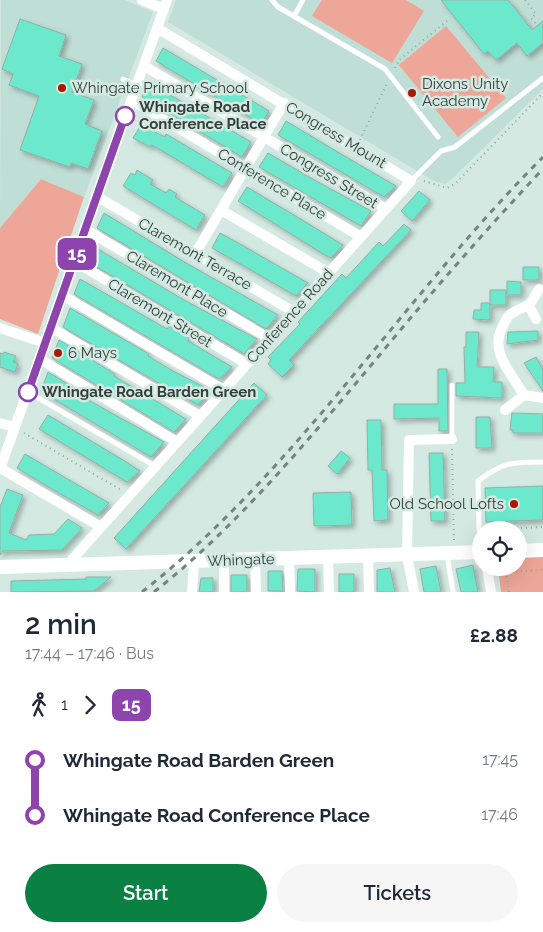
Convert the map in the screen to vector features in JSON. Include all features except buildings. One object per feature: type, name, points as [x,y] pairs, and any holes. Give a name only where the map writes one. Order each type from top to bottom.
[{"type":"street","points":[[101,527],[0,469],[165,5],[142,0]]},
{"type":"street","name":"Congress Mount","points":[[157,28],[412,181]]},
{"type":"street","name":"Congress Street","points":[[144,66],[386,210]]},
{"type":"street","name":"Conference Place","points":[[131,100],[361,237]]},
{"type":"street","points":[[196,254],[284,103]]},
{"type":"street","name":"Conference Road","points":[[68,564],[412,181]]},
{"type":"street","name":"Claremont Terrace","points":[[96,196],[294,312]]},
{"type":"street","points":[[221,210],[329,273]]},
{"type":"street","name":"Claremont Place","points":[[85,229],[270,339]]},
{"type":"street","name":"Claremont Street","points":[[74,262],[247,364]]},
{"type":"street","points":[[524,396],[497,348],[500,332],[510,314],[529,306],[539,289]]},
{"type":"street","points":[[62,296],[224,390]]},
{"type":"street","points":[[529,306],[536,319]]},
{"type":"street","points":[[50,327],[200,416]]},
{"type":"street","points":[[0,328],[45,343]]},
{"type":"street","points":[[40,359],[177,442]]},
{"type":"street","points":[[505,410],[524,396],[543,398]]},
{"type":"street","points":[[0,423],[15,427]]},
{"type":"street","points":[[414,592],[407,555],[409,440],[452,439]]},
{"type":"street","points":[[527,551],[543,550]]},
{"type":"street","name":"Whingate","points":[[0,567],[472,552]]},
{"type":"street","points":[[368,555],[369,592]]},
{"type":"street","points":[[328,557],[329,592]]},
{"type":"street","points":[[289,559],[290,592]]},
{"type":"street","points":[[224,560],[224,592]]},
{"type":"street","points":[[255,560],[256,592]]},
{"type":"street","points":[[192,592],[194,562]]},
{"type":"street","points":[[488,576],[491,592]]},
{"type":"lane","points":[[272,0],[294,16],[385,69],[438,137]]},
{"type":"lane","points":[[294,16],[303,0]]},
{"type":"lane","points":[[412,181],[441,151],[456,147],[543,78]]},
{"type":"lane","points":[[123,79],[137,86]]},
{"type":"lane","points":[[452,385],[452,439]]},
{"type":"lane","points":[[28,392],[155,466]]},
{"type":"lane","points":[[479,521],[478,481],[491,471],[512,462],[543,462]]},
{"type":"lane","points":[[450,553],[453,592]]},
{"type":"path","points":[[525,0],[536,14],[531,18],[538,26]]},
{"type":"path","points":[[412,181],[428,181],[439,187],[447,188],[456,183],[543,93]]},
{"type":"path","points":[[15,427],[130,495]]},
{"type":"path","points":[[450,553],[452,439]]},
{"type":"path","points":[[527,528],[543,527]]},
{"type":"path","points":[[527,571],[543,570]]},
{"type":"path","points":[[507,576],[510,592]]},
{"type":"shaded area","name":"Whingate Primary School","points":[[1,0],[125,0],[153,12],[84,197],[41,179],[0,228]]},
{"type":"shaded area","name":"Dixons Unity Academy","points":[[176,0],[543,0],[543,89],[445,184],[434,181],[168,22]]},
{"type":"shaded area","points":[[322,0],[406,0],[424,11],[392,63],[312,16]]},
{"type":"shaded area","points":[[446,26],[506,98],[458,137],[399,65]]},
{"type":"shaded area","points":[[41,179],[84,197],[38,334],[0,319],[0,228]]},
{"type":"shaded area","points":[[543,549],[543,592],[501,592],[499,576],[527,576],[527,550]]},
{"type":"railway","points":[[142,592],[198,544],[251,492],[301,437],[444,266],[543,157]]},
{"type":"railway","points":[[154,592],[215,539],[272,480],[417,310],[540,172]]},
{"type":"bus line","name":"15","points":[[28,392],[125,116]]},
{"type":"place","name":"Whingate Primary School","points":[[62,88]]},
{"type":"place","name":"Dixons Unity Academy","points":[[412,93]]},
{"type":"place","name":"Whingate Road Conference Place","points":[[125,116]]},
{"type":"place","name":"6 Mays","points":[[58,353]]},
{"type":"place","name":"Whingate Road Barden Green","points":[[28,392]]},
{"type":"place","name":"Old School Lofts","points":[[514,504]]}]
